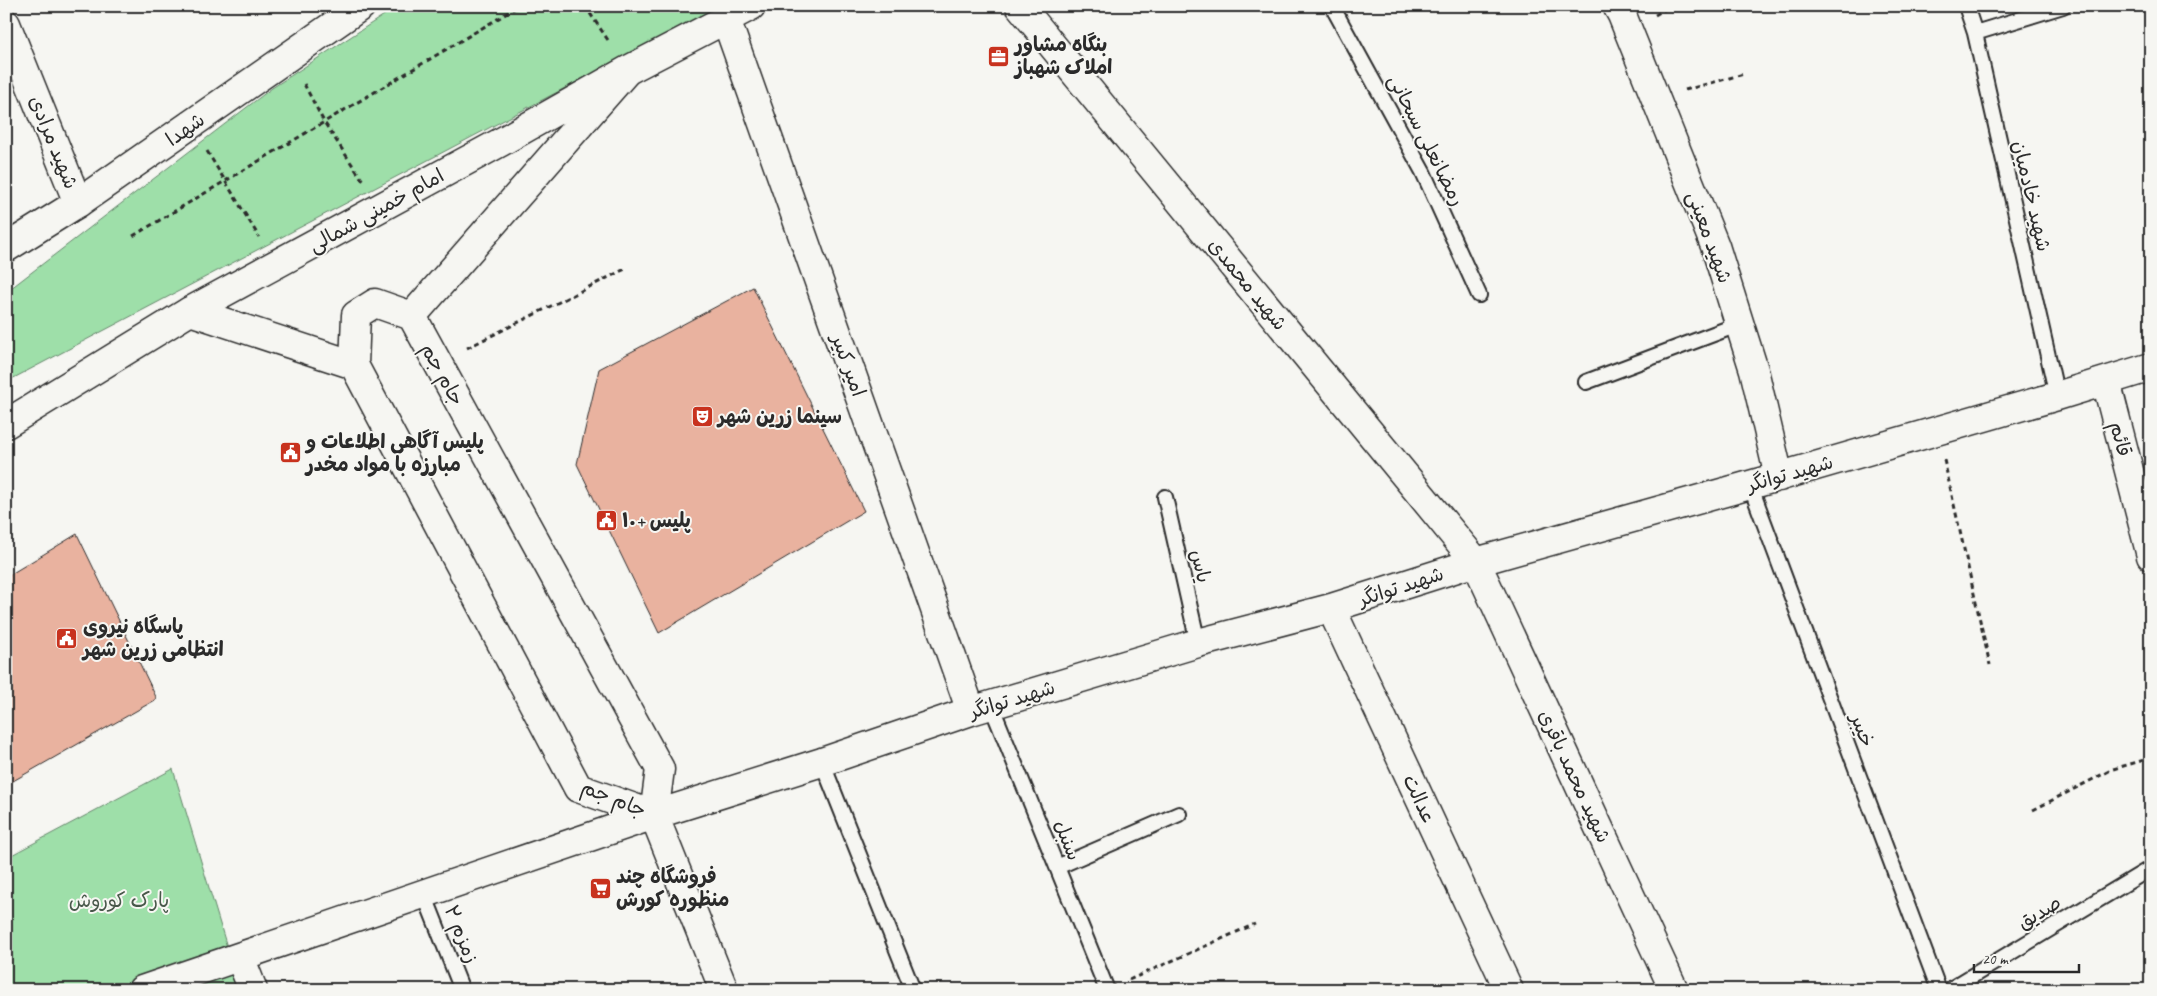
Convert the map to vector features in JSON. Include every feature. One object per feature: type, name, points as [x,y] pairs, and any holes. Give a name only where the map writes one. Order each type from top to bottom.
[{"type":"street","name":"شهدا","points":[[6,248],[78,203],[361,6]]},
{"type":"street","name":"امام خمینی شمالی","points":[[6,424],[190,311],[628,70],[751,6]]},
{"type":"street","name":"شهید محمدی","points":[[1020,6],[1476,562]]},
{"type":"street","name":"شهید معینی","points":[[1617,6],[1716,246],[1754,370],[1778,476]]},
{"type":"street","name":"امیر کبیر","points":[[726,19],[981,708]]},
{"type":"street","name":"شهید مرادی","points":[[6,24],[78,203]]},
{"type":"street","points":[[190,311],[354,365],[356,314],[375,303],[412,316],[628,70]]},
{"type":"street","name":"جام جم","points":[[354,365],[578,788],[654,815],[660,769],[412,316]]},
{"type":"street","name":"شهید توانگر","points":[[142,990],[654,815],[822,762],[981,708],[1198,643],[1331,608],[1476,562],[1937,431],[2151,367]]},
{"type":"street","name":"قائم","points":[[2106,381],[2151,556]]},
{"type":"street","points":[[6,407],[37,405]]},
{"type":"street","name":"شهید محمد باقری","points":[[1476,562],[1674,990]]},
{"type":"street","name":"عدالت","points":[[1331,608],[1509,990]]},
{"type":"street","points":[[654,815],[724,990]]},
{"type":"street","points":[[240,957],[253,990]]},
{"type":"lane","name":"رمضانعلی سبحانی","points":[[1332,6],[1423,172],[1480,296]]},
{"type":"lane","name":"شهید خادمیان","points":[[1966,6],[1975,33],[2057,396]]},
{"type":"lane","points":[[1975,33],[2062,6]]},
{"type":"lane","points":[[1586,382],[1740,324]]},
{"type":"lane","name":"خیبر","points":[[1750,485],[1939,990]]},
{"type":"lane","name":"یاس","points":[[1165,497],[1198,643]]},
{"type":"lane","name":"سنبل","points":[[981,708],[1057,867],[1107,990]]},
{"type":"lane","points":[[822,762],[913,990]]},
{"type":"lane","points":[[1057,867],[1179,814]]},
{"type":"lane","name":"صدیق","points":[[1949,990],[2151,868]]},
{"type":"lane","name":"زمزم ۲","points":[[424,894],[462,990]]},
{"type":"path","points":[[133,236],[519,6]]},
{"type":"path","points":[[585,6],[628,70]]},
{"type":"path","points":[[289,56],[324,122],[380,208]]},
{"type":"path","points":[[1656,98],[1744,74]]},
{"type":"path","points":[[192,124],[276,265]]},
{"type":"path","points":[[437,362],[625,269]]},
{"type":"path","points":[[1937,431],[1990,665]]},
{"type":"path","points":[[2033,810],[2113,769],[2151,758]]},
{"type":"path","points":[[1125,982],[1255,924]]},
{"type":"green space","points":[[398,6],[721,6],[6,382],[6,292],[272,88]]},
{"type":"green space","name":"پارک کوروش","points":[[173,769],[240,990],[6,990],[6,858]]},
{"type":"building","name":"سینما زرین شهر","points":[[753,287],[864,511],[659,633],[577,464],[599,369]]},
{"type":"building","name":"پاسگاه نیروی انتظامی زرین شهر","points":[[77,534],[157,699],[6,785],[6,577]]},
{"type":"place","name":"بنگاه مشاور املاک شهباز","points":[[999,56]]},
{"type":"place","name":"سینما زرین شهر","points":[[702,416]]},
{"type":"place","name":"پلیس آگاهی اطلاعات و مبارزه با مواد مخدر","points":[[290,452]]},
{"type":"place","name":"پلیس +۱۰","points":[[606,520]]},
{"type":"place","name":"پاسگاه نیروی انتظامی زرین شهر","points":[[67,638]]},
{"type":"place","name":"فروشگاه چند منظوره کورش","points":[[600,888]]}]
